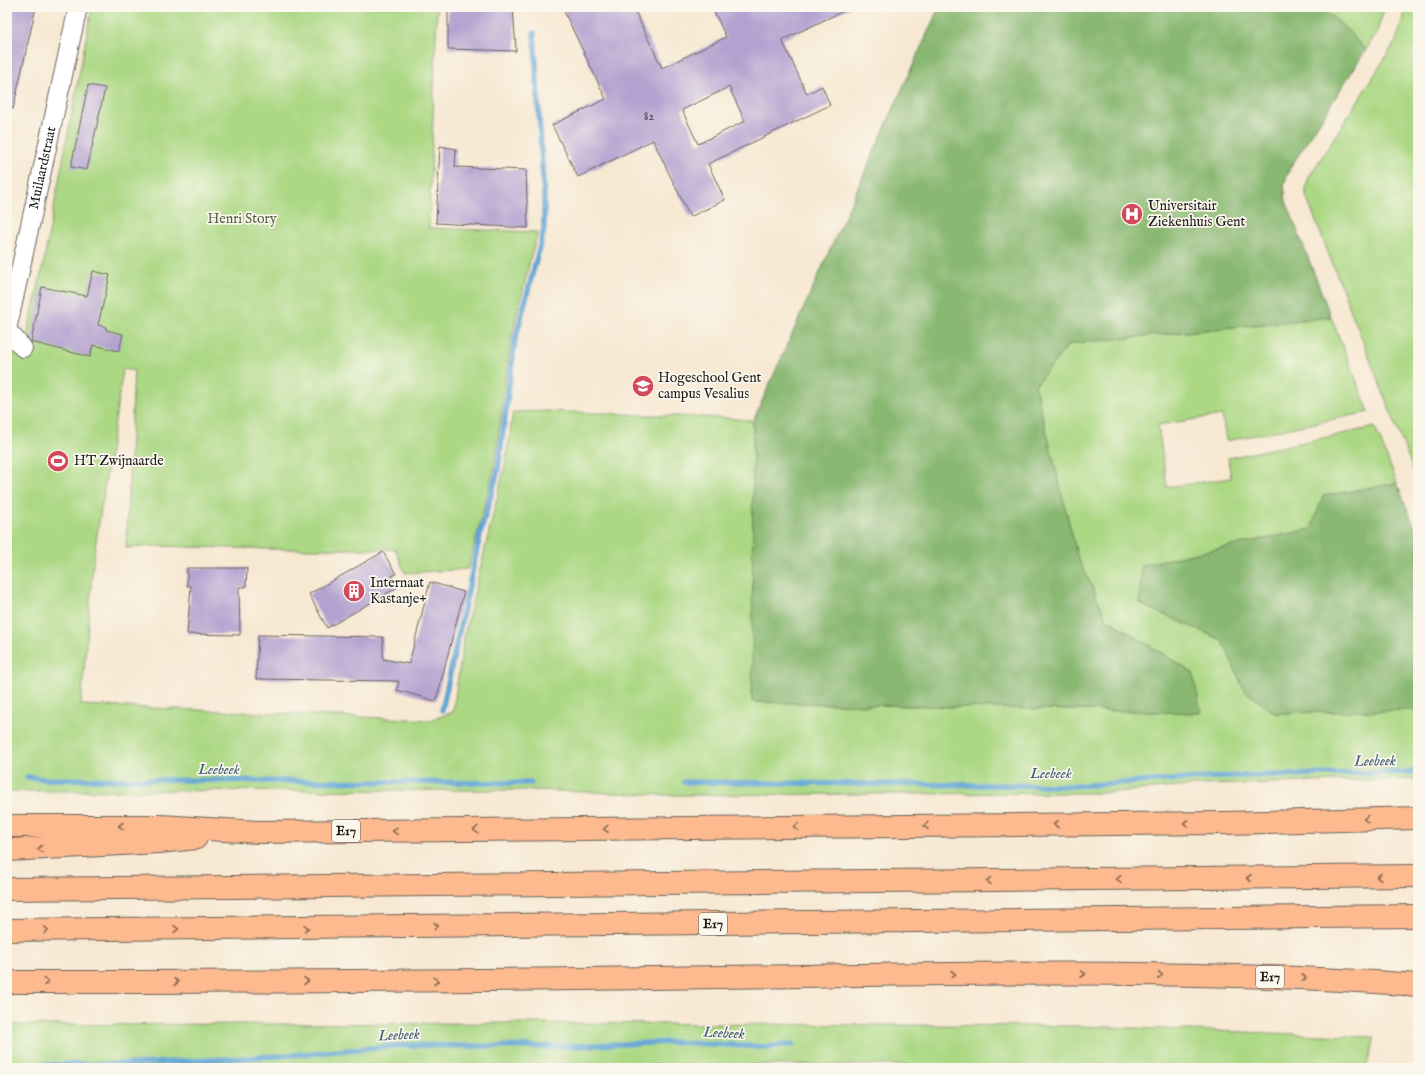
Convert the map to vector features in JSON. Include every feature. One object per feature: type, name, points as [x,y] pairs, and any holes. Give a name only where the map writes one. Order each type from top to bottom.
[{"type":"highway","name":"E17","points":[[7,826],[160,826],[257,832],[1224,823],[1414,818]]},
{"type":"highway","name":"E17","points":[[7,850],[159,842],[257,832]]},
{"type":"highway","points":[[7,890],[1418,876]]},
{"type":"highway","name":"E17","points":[[7,930],[1418,916]]},
{"type":"highway","name":"E17","points":[[7,982],[458,981],[914,974],[1121,974],[1285,977],[1418,985]]},
{"type":"street","name":"Muilaardstraat","points":[[23,348],[7,330],[78,7]]},
{"type":"green space","name":"Henri Story","points":[[92,7],[437,7],[429,228],[538,232],[511,340],[494,469],[468,569],[405,573],[395,549],[271,549],[153,546],[126,548],[134,371],[123,369],[94,554],[81,705],[431,720],[453,712],[464,637],[506,461],[513,412],[546,411],[728,418],[753,421],[753,702],[1200,713],[1193,673],[1107,619],[1077,555],[1035,386],[1069,344],[1331,317],[1369,412],[1226,441],[1222,415],[1158,425],[1167,487],[1231,478],[1228,458],[1375,427],[1397,483],[1323,496],[1312,529],[1141,565],[1140,604],[1222,640],[1244,690],[1275,713],[1418,710],[1418,779],[1203,785],[1101,793],[666,795],[532,790],[7,791],[7,348],[35,353],[27,336],[43,265]]},
{"type":"green space","name":"Universitair Ziekenhuis Gent","points":[[939,7],[1319,7],[1339,22],[1366,50],[1290,168],[1284,184],[1286,201],[1331,317],[1069,344],[1035,386],[1077,555],[1107,619],[1193,673],[1201,713],[752,702],[753,421]]},
{"type":"green space","points":[[1319,7],[1385,7],[1377,32],[1366,50],[1339,22]]},
{"type":"green space","points":[[1407,7],[1418,7],[1418,482],[1306,196],[1306,186],[1309,177],[1396,41]]},
{"type":"green space","points":[[1397,483],[1418,536],[1418,710],[1275,713],[1244,690],[1222,640],[1140,604],[1141,565],[1311,529],[1323,496]]},
{"type":"green space","points":[[530,1023],[1081,1026],[1375,1037],[1366,1068],[935,1068],[906,1065],[653,1065],[590,1068],[7,1068],[7,1025]]},
{"type":"building","points":[[7,7],[36,7],[13,109],[7,108]]},
{"type":"building","points":[[448,7],[513,7],[516,51],[448,49]]},
{"type":"building","points":[[562,7],[633,7],[662,68],[726,37],[712,7],[852,7],[782,40],[807,94],[822,86],[830,105],[708,164],[725,200],[690,217],[653,140],[578,177],[552,125],[606,99]],"holes":[[[729,87],[745,121],[698,144],[682,110]]]},
{"type":"building","points":[[88,85],[105,88],[87,170],[71,167]]},
{"type":"building","points":[[440,146],[456,149],[455,167],[526,170],[528,228],[436,223]]},
{"type":"building","points":[[93,271],[110,275],[98,325],[106,327],[106,330],[123,334],[119,351],[93,345],[90,357],[31,342],[42,287],[87,296]]},
{"type":"building","name":"Internaat Kastanje+","points":[[383,552],[396,574],[392,576],[398,587],[327,628],[309,594]]},
{"type":"building","points":[[187,568],[247,568],[246,587],[239,587],[240,635],[187,634],[191,586],[187,586]]},
{"type":"building","points":[[430,582],[464,592],[436,701],[397,690],[399,681],[256,679],[258,635],[383,637],[383,659],[409,664]]},
{"type":"waterway","points":[[442,710],[481,531],[498,470],[515,340],[544,230],[544,196],[534,33]]},
{"type":"waterway","name":"Leebeek","points":[[684,782],[1072,786],[1236,776],[1418,772]]},
{"type":"waterway","name":"Leebeek","points":[[27,777],[44,779],[531,783]]},
{"type":"waterway","name":"Leebeek","points":[[7,1065],[137,1064],[279,1056],[406,1045],[542,1047],[675,1042],[765,1047],[793,1044]]},
{"type":"place","name":"Universitair Ziekenhuis Gent","points":[[1132,214]]},
{"type":"place","name":"Hogeschool Gent campus Vesalius","points":[[643,386]]},
{"type":"place","name":"HT Zwijnaarde","points":[[58,461]]},
{"type":"place","name":"Internaat Kastanje+","points":[[354,591]]}]
